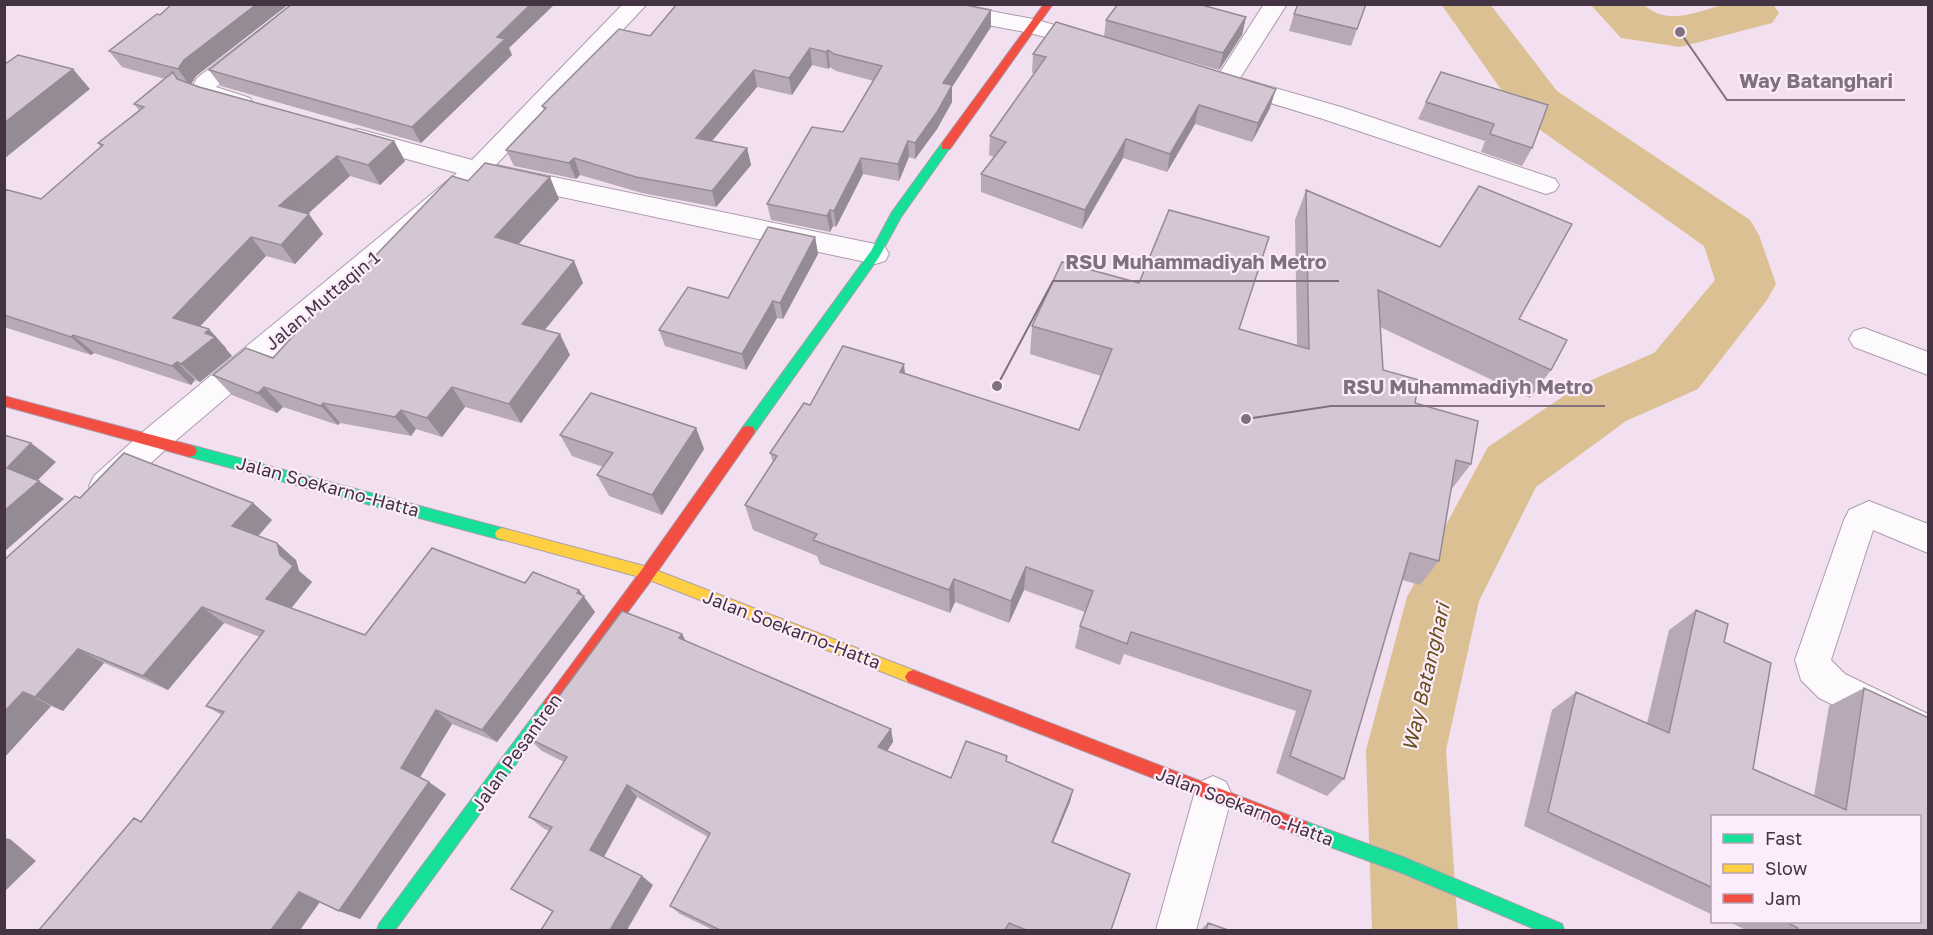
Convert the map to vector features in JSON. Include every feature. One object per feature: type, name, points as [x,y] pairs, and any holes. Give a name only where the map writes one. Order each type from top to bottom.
[{"type":"main road","name":"Jalan Pesantren","points":[[385,930],[648,573],[852,282],[875,254],[896,215],[1048,4]]},
{"type":"main road","name":"Jalan Soekarno-Hatta","points":[[4,400],[648,573],[1213,795],[1403,866],[1556,930]]},
{"type":"street","points":[[269,112],[202,91],[206,83],[308,4]]},
{"type":"street","name":"Jalan Muttaqin 1","points":[[80,508],[156,440],[477,170],[636,4]]},
{"type":"street","points":[[915,4],[1033,26],[1112,49]]},
{"type":"street","points":[[1276,4],[1214,78],[1332,113],[1546,185]]},
{"type":"street","points":[[339,131],[477,170],[875,254]]},
{"type":"street","points":[[1864,339],[1929,364]]},
{"type":"street","points":[[1929,539],[1877,517],[1869,515],[1860,520],[1813,660],[1814,668],[1832,686],[1929,733]]},
{"type":"street","points":[[1176,930],[1213,795]]},
{"type":"building","points":[[172,4],[257,4],[184,60],[178,69],[109,51]]},
{"type":"building","points":[[292,4],[531,4],[497,37],[505,39],[412,127],[209,70]]},
{"type":"building","points":[[677,4],[960,4],[991,10],[943,83],[952,85],[937,112],[915,143],[908,141],[898,164],[861,158],[834,211],[830,210],[827,216],[767,204],[812,127],[843,132],[882,66],[834,54],[828,50],[826,52],[810,48],[789,78],[754,70],[696,138],[747,148],[712,191],[636,177],[574,158],[569,163],[506,150],[546,108],[542,106],[619,29],[650,36]]},
{"type":"building","points":[[1118,4],[1198,4],[1246,17],[1223,53],[1106,20]]},
{"type":"building","points":[[1298,4],[1366,4],[1357,29],[1294,14]]},
{"type":"building","points":[[1056,22],[1276,89],[1258,123],[1199,105],[1170,154],[1126,139],[1085,210],[981,174],[1006,142],[990,136],[1046,57],[1033,54]]},
{"type":"building","points":[[18,55],[73,69],[4,123],[4,65]]},
{"type":"building","points":[[173,72],[177,79],[199,87],[394,141],[368,165],[337,156],[279,206],[309,214],[281,245],[251,237],[173,318],[209,329],[205,333],[215,337],[181,364],[177,362],[172,366],[4,315],[4,189],[41,199],[103,145],[98,143],[144,107],[134,104]]},
{"type":"building","points":[[1441,72],[1548,105],[1532,148],[1490,134],[1494,124],[1426,102]]},
{"type":"building","points":[[485,163],[550,177],[495,237],[574,261],[522,324],[560,334],[509,404],[452,387],[427,418],[401,410],[395,417],[323,403],[321,406],[264,387],[258,393],[213,375],[246,348],[273,358],[345,278],[352,280],[452,176],[468,181]]},
{"type":"building","points":[[1479,186],[1572,224],[1519,319],[1567,340],[1551,370],[1378,290],[1383,370],[1419,380],[1415,403],[1478,421],[1471,464],[1456,460],[1439,561],[1410,553],[1344,779],[1290,756],[1311,691],[1131,632],[1127,644],[1080,626],[1093,591],[1026,567],[1011,601],[954,579],[949,590],[813,540],[817,534],[745,505],[777,456],[770,453],[804,403],[810,405],[843,346],[904,364],[900,372],[1079,430],[1112,349],[1032,326],[1062,262],[1139,283],[1169,210],[1269,237],[1239,329],[1309,349],[1306,190],[1440,247]]},
{"type":"building","points":[[768,227],[815,237],[780,303],[773,301],[742,354],[659,330],[688,287],[728,298]]},
{"type":"building","points":[[591,393],[696,428],[652,495],[597,475],[613,453],[560,435]]},
{"type":"building","points":[[4,435],[31,443],[7,468],[39,481],[4,511]]},
{"type":"building","points":[[124,453],[253,503],[232,526],[277,543],[280,555],[293,566],[266,599],[365,635],[432,548],[525,583],[533,572],[579,590],[577,593],[584,596],[482,730],[436,710],[401,768],[429,782],[339,911],[299,892],[271,930],[39,930],[134,818],[141,822],[224,712],[206,706],[264,631],[202,607],[143,676],[78,649],[35,697],[23,692],[4,712],[4,560],[75,496],[80,498]]},
{"type":"building","points":[[1696,610],[1728,624],[1724,642],[1771,663],[1753,769],[1846,810],[1864,688],[1929,718],[1929,930],[1797,930],[1798,928],[1788,923],[1921,923],[1921,815],[1711,815],[1711,887],[1548,812],[1576,692],[1669,733]]},
{"type":"building","points":[[622,611],[682,634],[679,638],[891,729],[878,747],[951,778],[966,741],[1007,756],[1006,761],[1073,790],[1052,842],[1130,874],[1111,930],[1026,930],[1009,923],[1005,930],[720,930],[670,906],[710,833],[627,785],[590,850],[642,876],[610,930],[541,930],[553,911],[511,889],[552,827],[529,817],[567,757],[528,738]]},
{"type":"building","points":[[1208,923],[1228,930],[1206,930]]},
{"type":"waterway","name":"Way Batanghari","points":[[1415,930],[1406,750],[1443,597],[1512,467],[1603,403],[1676,371],[1746,284],[1730,235],[1538,103],[1465,4]]},
{"type":"waterway","name":"Way Batanghari","points":[[1614,4],[1638,27],[1680,32],[1755,13],[1749,4]]},
{"type":"traffic: fast","points":[[748,431],[875,254],[896,215],[946,146]]},
{"type":"traffic: fast","points":[[190,451],[502,534]]},
{"type":"traffic: fast","points":[[385,930],[551,704]]},
{"type":"traffic: fast","points":[[1301,828],[1403,865],[1556,930]]},
{"type":"traffic: slow","points":[[502,534],[648,573],[913,677]]},
{"type":"traffic: jam","points":[[946,146],[1049,4]]},
{"type":"traffic: jam","points":[[4,401],[190,451]]},
{"type":"traffic: jam","points":[[551,704],[648,573],[748,431]]},
{"type":"traffic: jam","points":[[913,677],[1301,828]]},
{"type":"place","name":"Way Batanghari","points":[[1680,32]]},
{"type":"place","name":"RSU Muhammadiyah Metro","points":[[997,386]]},
{"type":"place","name":"RSU Muhammadiyh Metro","points":[[1246,419]]}]
